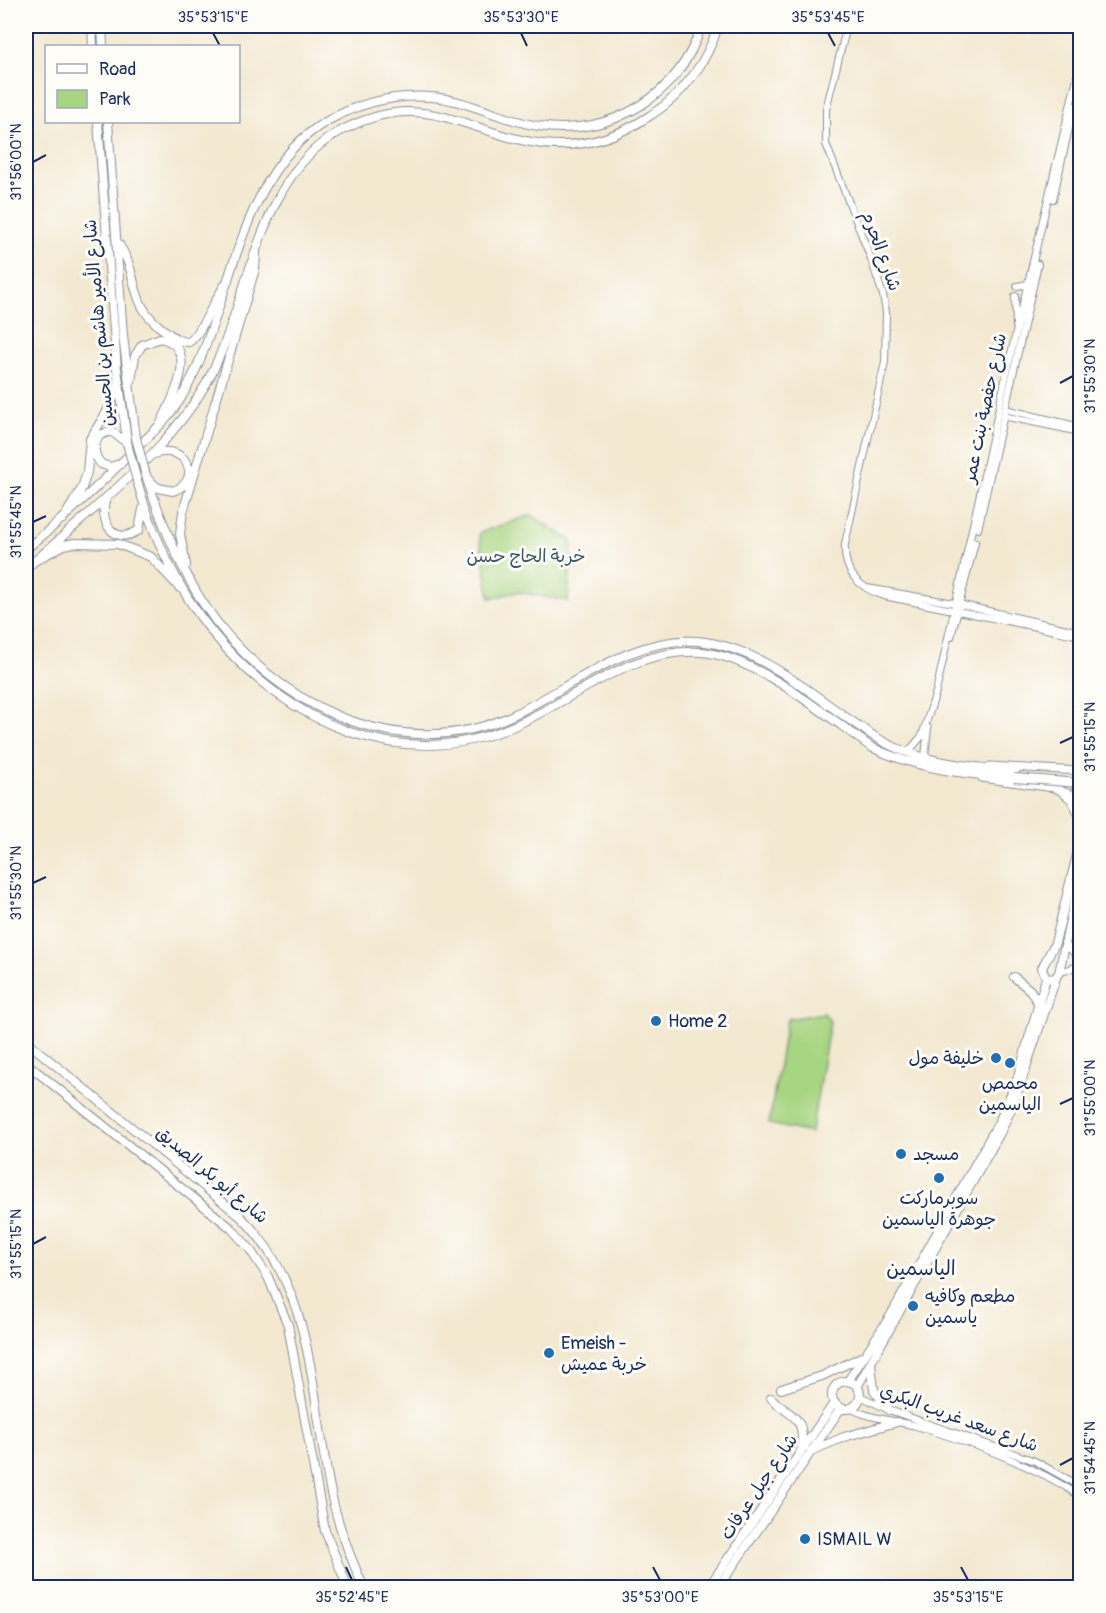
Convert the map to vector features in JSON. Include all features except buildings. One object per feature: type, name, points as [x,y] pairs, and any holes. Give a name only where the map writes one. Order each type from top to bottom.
[{"type":"highway","points":[[92,26],[93,45]]},
{"type":"highway","points":[[102,26],[103,45]]},
{"type":"highway","name":"شارع الأمير هاشم بن الحسين","points":[[98,123],[118,381],[127,445],[143,503],[156,535],[187,595],[218,639],[239,662],[281,697],[332,726],[368,739],[399,745],[451,745],[515,726],[644,660],[670,653],[703,652],[723,656],[784,686],[871,747],[886,754],[969,770],[1080,783]]},
{"type":"highway","name":"شارع الأمير هاشم بن الحسين","points":[[108,123],[129,393],[136,438],[146,475],[167,534],[191,583],[228,636],[287,689],[324,710],[354,723],[401,735],[438,736],[488,725],[512,716],[625,656],[662,644],[696,641],[722,646],[755,659],[802,687],[877,738],[908,752],[969,770]]},
{"type":"highway","points":[[117,242],[128,261],[143,311],[152,322],[182,342],[189,342],[195,337],[216,296],[228,281]]},
{"type":"highway","points":[[191,583],[181,541],[181,520],[255,269],[256,254]]},
{"type":"highway","points":[[129,393],[139,348],[155,339],[171,342],[180,356],[181,368],[178,388],[160,426]]},
{"type":"highway","points":[[63,519],[82,488],[87,472],[90,439],[111,405],[118,381]]},
{"type":"highway","points":[[120,464],[110,467],[101,464],[95,454],[96,443],[99,435],[111,431],[127,445]]},
{"type":"highway","points":[[146,475],[158,488],[173,491],[185,483],[189,473],[184,459],[178,454],[168,451],[151,455]]},
{"type":"highway","points":[[106,498],[103,507],[104,521],[110,530],[118,535],[129,535],[139,530],[143,519],[143,503]]},
{"type":"highway","points":[[36,560],[64,545],[75,543],[96,542],[130,547],[151,557],[187,595]]},
{"type":"highway","name":"شارع الأمير هاشم بن الحسين","points":[[1015,775],[1080,775]]},
{"type":"highway","name":"شارع أبو بكر الصديق","points":[[26,1041],[241,1216],[259,1235],[283,1271],[296,1303],[305,1340],[339,1527],[364,1587]]},
{"type":"highway","name":"شارع أبو بكر الصديق","points":[[26,1063],[231,1228],[263,1268],[278,1296],[288,1325],[325,1531],[348,1587]]},
{"type":"main road","points":[[26,549],[63,519],[160,426],[184,395],[194,375],[251,218],[270,178],[297,144],[331,119],[373,101],[420,97],[449,100],[540,127],[594,126],[635,109],[662,89],[686,62],[701,26]]},
{"type":"main road","points":[[26,568],[151,455],[208,381],[274,207],[297,169],[323,143],[348,128],[385,115],[427,112],[541,143],[598,141],[636,125],[673,98],[700,64],[718,26]]},
{"type":"main road","name":"شارع الأمير هاشم بن الحسين","points":[[969,770],[1054,771],[1080,775]]},
{"type":"main road","name":"شارع الأمير هاشم بن الحسين","points":[[969,770],[992,781],[1057,789],[1079,799]]},
{"type":"main road","points":[[1054,771],[1065,781],[1057,789],[1072,800],[1080,816]]},
{"type":"main road","points":[[1079,799],[1076,788],[1080,775]]},
{"type":"main road","points":[[857,1387],[868,1358],[1000,1120],[1017,1080],[1040,1006],[1046,978],[1042,968],[1055,943],[1080,843]]},
{"type":"main road","points":[[848,1381],[857,1387],[860,1396],[857,1404],[842,1407],[833,1390],[839,1383],[848,1381],[868,1358],[1004,1125],[1015,1100],[1058,975],[1080,872]]},
{"type":"main road","points":[[1046,978],[1058,975]]},
{"type":"main road","points":[[1014,977],[1030,990],[1040,1006]]},
{"type":"main road","points":[[781,1389],[822,1377],[868,1358]]},
{"type":"main road","points":[[868,1358],[874,1390],[889,1410]]},
{"type":"main road","points":[[771,1398],[797,1417],[801,1424],[805,1452],[844,1437],[897,1422]]},
{"type":"main road","name":"شارع جبل عرفات","points":[[708,1587],[805,1452],[842,1407]]},
{"type":"main road","name":"شارع جبل عرفات","points":[[718,1587],[805,1452]]},
{"type":"street","name":"شارع الحرم","points":[[847,26],[826,109],[826,144],[871,259],[886,312],[883,374],[845,544],[847,567],[853,577],[866,588],[1080,634]]},
{"type":"street","name":"شارع حفصة بنت عمر","points":[[1003,412],[1017,330],[1080,65]]},
{"type":"street","name":"شارع حفصة بنت عمر","points":[[925,757],[927,731],[1080,82]]},
{"type":"street","points":[[1017,286],[1028,284]]},
{"type":"street","points":[[1016,296],[1017,330]]},
{"type":"street","points":[[1003,412],[1080,427]]},
{"type":"street","points":[[1003,412],[1080,432]]},
{"type":"street","name":"شارع حفصة بنت عمر","points":[[908,752],[921,736],[936,692],[957,607]]},
{"type":"street","points":[[1064,942],[1080,959]]},
{"type":"street","points":[[1058,975],[1080,965]]},
{"type":"street","name":"شارع سعد غريب البكري","points":[[860,1396],[889,1410],[1035,1461],[1080,1486]]},
{"type":"street","name":"شارع سعد غريب البكري","points":[[842,1407],[917,1427],[1028,1467],[1080,1496]]},
{"type":"green space","name":"خربة الحاج حسن","points":[[531,515],[572,541],[568,601],[518,592],[490,598],[479,533]]},
{"type":"green space","points":[[824,1013],[830,1021],[811,1133],[769,1124],[786,1022],[788,1019]]},
{"type":"place","name":"Home 2","points":[[656,1021]]},
{"type":"place","name":"خليفة مول","points":[[996,1058]]},
{"type":"place","name":"محمص الياسمين","points":[[1010,1063]]},
{"type":"place","name":"مسجد","points":[[901,1154]]},
{"type":"place","name":"سوبرماركت جوهرة الياسمين","points":[[939,1178]]},
{"type":"place","name":"مطعم وكافيه ياسمين","points":[[913,1306]]},
{"type":"place","name":"Emeish - خربة عميش","points":[[549,1353]]},
{"type":"place","name":"ISMAIL W","points":[[805,1539]]},
{"type":"district","name":"الياسمين","points":[[921,1268]]}]
